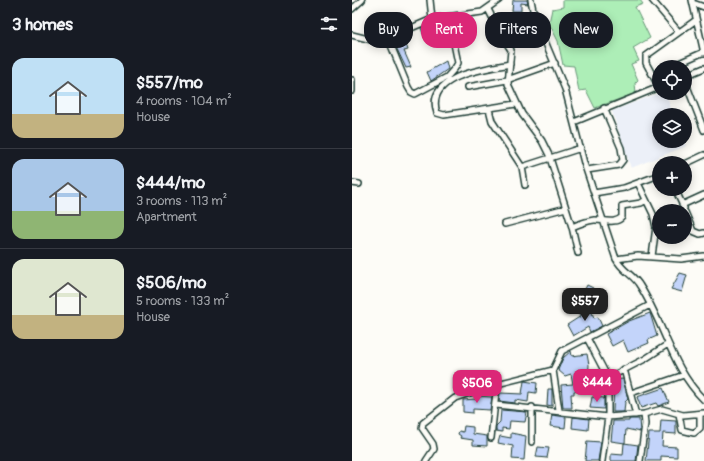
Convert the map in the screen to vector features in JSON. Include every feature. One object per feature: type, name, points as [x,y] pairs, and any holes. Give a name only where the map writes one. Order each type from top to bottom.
[{"type":"street","points":[[352,9],[362,0]]},
{"type":"street","points":[[430,0],[431,12]]},
{"type":"street","points":[[477,13],[488,9],[499,0]]},
{"type":"street","points":[[531,0],[534,15],[555,63],[574,122],[594,193],[616,259],[623,270],[640,285],[684,375],[704,400]]},
{"type":"street","points":[[652,0],[679,32]]},
{"type":"street","points":[[693,1],[704,7]]},
{"type":"street","points":[[687,60],[704,53],[702,35],[696,20],[693,1]]},
{"type":"street","points":[[488,9],[500,33],[511,50],[507,80],[516,104],[542,141],[550,158],[572,227],[578,253]]},
{"type":"street","points":[[652,69],[646,63],[646,56],[696,20]]},
{"type":"street","points":[[352,34],[364,38]]},
{"type":"street","points":[[392,48],[408,87],[411,92],[415,94],[447,77],[455,68],[458,63],[455,48]]},
{"type":"street","points":[[468,87],[507,80],[555,63]]},
{"type":"street","points":[[510,64],[462,74],[448,83],[439,92],[435,100],[437,112],[442,115],[516,104]]},
{"type":"street","points":[[692,73],[704,68]]},
{"type":"street","points":[[352,80],[352,91]]},
{"type":"street","points":[[574,122],[604,108],[652,90]]},
{"type":"street","points":[[692,99],[704,130]]},
{"type":"street","points":[[587,170],[619,165],[623,160],[621,148],[604,108]]},
{"type":"street","points":[[489,109],[492,122],[522,167],[525,185]]},
{"type":"street","points":[[522,167],[581,148]]},
{"type":"street","points":[[692,161],[704,155]]},
{"type":"street","points":[[594,193],[612,190],[652,178]]},
{"type":"street","points":[[352,183],[359,184]]},
{"type":"street","points":[[638,183],[652,213]]},
{"type":"street","points":[[684,204],[704,195]]},
{"type":"street","points":[[572,227],[594,220],[604,222],[621,218],[621,208],[624,205],[641,203],[646,200]]},
{"type":"street","points":[[506,224],[566,208]]},
{"type":"street","points":[[692,227],[696,233],[704,233]]},
{"type":"street","points":[[652,256],[655,244]]},
{"type":"street","points":[[616,259],[638,256],[681,259],[704,256]]},
{"type":"street","points":[[559,410],[552,370],[562,351],[650,305]]},
{"type":"street","points":[[587,338],[608,378],[608,417],[602,461]]},
{"type":"street","points":[[608,378],[645,359],[668,344]]},
{"type":"street","points":[[624,369],[636,415]]},
{"type":"street","points":[[426,461],[434,449],[433,444],[422,428],[423,423],[455,398],[496,384],[552,370]]},
{"type":"street","points":[[631,393],[684,375]]},
{"type":"street","points":[[491,438],[496,404],[496,384]]},
{"type":"street","points":[[496,404],[559,410],[608,417],[644,414],[662,409],[679,414],[702,414],[700,428],[694,433],[682,430],[679,414]]},
{"type":"street","points":[[532,407],[532,442]]},
{"type":"street","points":[[640,461],[644,429],[644,414]]},
{"type":"shaded area","points":[[652,96],[652,100],[668,100],[671,108],[652,108],[652,148],[681,148],[661,156],[652,156],[652,160],[631,168],[612,111]]},
{"type":"green space","points":[[563,0],[640,0],[643,4],[635,7],[650,38],[633,48],[639,61],[631,64],[638,80],[635,83],[636,93],[595,108],[586,90],[579,91],[574,66],[563,65],[559,48],[613,48],[613,12],[559,12],[559,46],[551,27],[551,14],[552,9],[563,7]]},
{"type":"building","points":[[513,0],[527,0],[528,4],[521,3],[521,11],[512,11]]},
{"type":"building","points":[[396,48],[407,48],[408,50],[404,51],[411,67],[406,68]]},
{"type":"building","points":[[446,61],[448,69],[431,81],[427,72]]},
{"type":"building","points":[[680,273],[687,275],[682,292],[671,289]]},
{"type":"building","points":[[587,285],[593,288],[589,298],[581,297]]},
{"type":"building","points":[[584,306],[590,307],[594,318],[598,317],[602,326],[590,332],[588,327],[573,336],[567,325],[581,316],[578,311]]},
{"type":"building","points":[[650,313],[657,336],[648,340],[649,343],[628,352],[623,340],[612,346],[606,334],[629,321]]},
{"type":"building","points":[[571,351],[572,356],[587,354],[589,365],[587,393],[574,391],[574,394],[571,394],[572,408],[563,408],[561,385],[573,384],[571,374],[565,376],[558,370],[563,358]]},
{"type":"building","points":[[623,379],[628,399],[625,402],[624,412],[613,412],[614,380]]},
{"type":"building","points":[[524,381],[537,383],[536,393],[529,392],[528,402],[515,400],[515,403],[499,401],[500,393],[522,394]]},
{"type":"building","points":[[663,388],[669,402],[658,406],[656,403],[641,408],[637,397]]},
{"type":"building","points":[[548,389],[552,389],[552,406],[547,405]]},
{"type":"building","points":[[477,396],[492,397],[490,410],[473,409],[473,413],[463,412],[463,400],[476,399]]},
{"type":"building","points":[[592,397],[604,398],[604,409],[590,408]]},
{"type":"building","points":[[501,410],[527,412],[525,422],[510,421],[509,429],[502,428],[502,432],[496,431],[496,426],[500,422]]},
{"type":"building","points":[[552,415],[566,417],[565,428],[550,426]]},
{"type":"building","points":[[573,417],[589,419],[588,430],[572,428]]},
{"type":"building","points":[[629,419],[639,419],[640,432],[626,429],[625,443],[611,441],[613,421],[629,421]]},
{"type":"building","points":[[661,420],[676,421],[676,434],[663,433],[662,446],[677,447],[677,457],[661,456],[661,461],[646,461],[649,433],[660,433]]},
{"type":"building","points":[[464,426],[473,427],[473,434],[487,436],[487,446],[473,445],[473,440],[460,438],[461,436],[458,434],[459,431],[463,432]]},
{"type":"building","points":[[511,433],[526,436],[524,460],[512,459],[513,446],[498,443],[500,436],[511,438]]},
{"type":"building","points":[[587,441],[601,442],[598,461],[585,461]]},
{"type":"building","points":[[624,443],[638,445],[636,461],[611,461],[611,454],[623,455]]},
{"type":"building","points":[[538,447],[549,448],[547,458],[536,457]]}]
